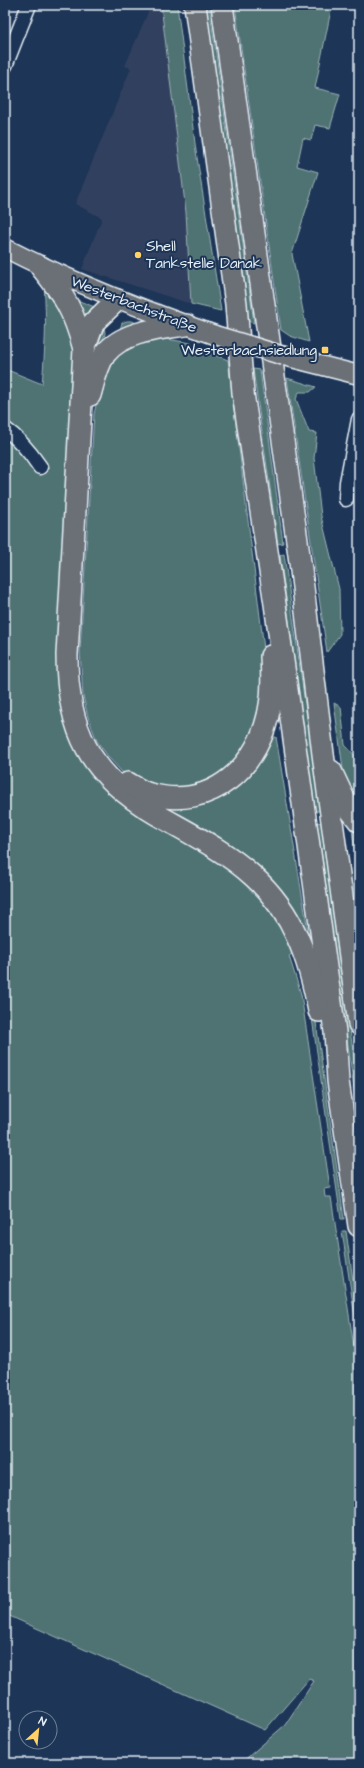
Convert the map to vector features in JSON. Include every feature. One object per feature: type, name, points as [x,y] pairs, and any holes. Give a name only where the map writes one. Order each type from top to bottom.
[{"type":"highway","points":[[195,5],[236,304],[243,393],[275,604],[335,1032],[338,1081],[359,1226]]},
{"type":"highway","points":[[222,5],[300,562],[323,754],[359,1024]]},
{"type":"highway","points":[[41,267],[59,289],[74,315],[84,349]]},
{"type":"highway","points":[[117,300],[112,340],[96,372],[90,395],[75,664],[83,721],[93,744],[106,764],[125,782],[148,794],[170,798],[188,798],[208,792],[225,784],[242,769],[256,748],[264,728],[270,706],[272,679],[271,653],[275,604]]},
{"type":"highway","points":[[117,300],[94,322],[84,349],[67,655],[70,698],[77,731],[94,761],[109,779],[125,793],[155,813],[208,843],[234,860],[270,893],[285,914],[301,943],[312,975],[323,1033],[338,1081]]},
{"type":"highway","points":[[106,354],[116,344],[145,331],[186,325]]},
{"type":"highway","points":[[323,754],[348,807],[359,822]]},
{"type":"main road","name":"Westerbachstraße","points":[[5,248],[41,267],[117,300],[186,325],[292,358],[359,375]]},
{"type":"street","points":[[5,66],[29,5]]},
{"type":"street","points":[[346,499],[347,482],[359,419]]},
{"type":"street","points":[[5,429],[15,436],[29,450],[40,467]]},
{"type":"shaded area","points":[[151,5],[161,5],[186,212],[191,304],[82,269],[102,218],[75,204],[131,68],[125,66]]},
{"type":"green space","points":[[161,5],[177,5],[196,151],[221,311],[191,304],[186,212]]},
{"type":"green space","points":[[204,5],[209,5],[254,323],[248,321]]},
{"type":"green space","points":[[235,5],[332,5],[315,88],[340,94],[330,128],[315,125],[311,140],[303,138],[297,166],[318,172],[292,254],[309,342],[290,336],[281,330]]},
{"type":"green space","points":[[44,286],[59,301],[68,316],[73,334],[76,355],[62,651],[64,698],[71,732],[84,756],[100,777],[118,794],[159,823],[227,863],[244,876],[259,891],[282,924],[292,942],[313,1001],[344,1219],[341,1219],[310,1004],[298,960],[280,927],[292,954],[289,956],[301,994],[330,1188],[324,1189],[325,1197],[331,1197],[359,1380],[359,1763],[241,1763],[285,1725],[314,1681],[309,1679],[265,1730],[5,1614],[5,369],[42,384],[45,335]]},
{"type":"green space","points":[[77,300],[97,308],[85,324]]},
{"type":"green space","points":[[132,321],[141,325],[120,330],[122,323]]},
{"type":"green space","points":[[104,323],[105,334],[97,354],[91,352]]},
{"type":"green space","points":[[160,338],[191,343],[191,346],[228,360],[266,665],[259,728],[231,769],[188,790],[135,781],[122,772],[109,758],[97,741],[88,717],[83,696],[80,651],[94,414],[98,398],[104,378],[112,360],[117,354],[127,347]]},
{"type":"green space","points":[[253,369],[260,370],[283,543],[278,544]]},
{"type":"green space","points":[[287,378],[316,387],[310,392],[299,392],[296,399],[309,432],[317,433],[314,458],[321,516],[339,589],[340,634],[327,652]]},
{"type":"green space","points":[[284,554],[320,811],[315,811],[280,555]]},
{"type":"green space","points":[[334,703],[341,707],[345,745],[359,760],[359,805],[344,776]]},
{"type":"green space","points":[[272,737],[276,737],[309,937],[160,803],[186,805]]},
{"type":"green space","points":[[351,821],[359,830],[359,886]]},
{"type":"green space","points":[[317,822],[321,823],[359,1094],[359,1125]]},
{"type":"green space","points":[[342,1231],[346,1231],[359,1322],[359,1344]]},
{"type":"place","name":"Shell Tankstelle Danak","points":[[138,255]]},
{"type":"place","name":"Westerbachsiedlung","points":[[325,350]]}]
